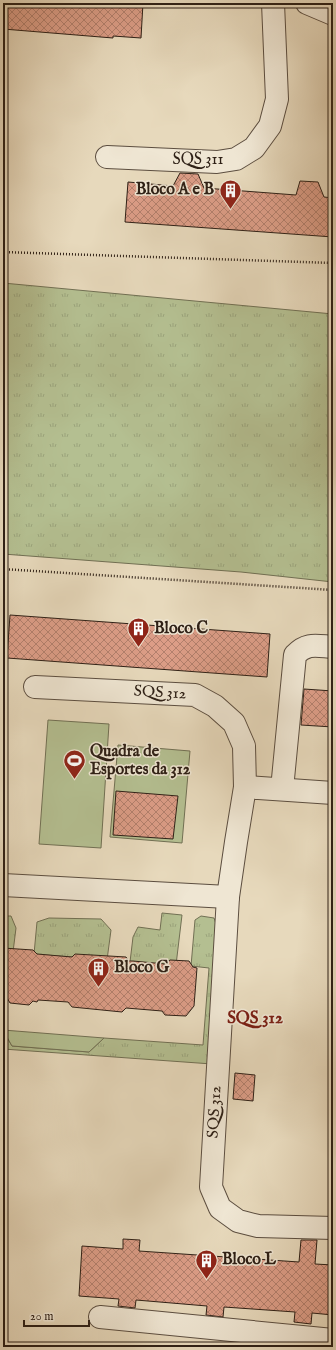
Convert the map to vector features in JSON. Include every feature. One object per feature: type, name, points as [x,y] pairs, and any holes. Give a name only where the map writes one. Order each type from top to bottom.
[{"type":"street","name":"SQS 311","points":[[107,157],[217,162],[236,159],[254,148],[270,126],[277,99],[273,3]]},
{"type":"street","points":[[307,3],[333,14]]},
{"type":"street","points":[[282,789],[295,655],[300,650],[308,646],[333,648]]},
{"type":"street","name":"SQS 312","points":[[35,687],[195,695],[215,706],[234,723],[244,746],[245,787],[228,898],[211,1187],[220,1208],[238,1221],[258,1226],[333,1228]]},
{"type":"street","points":[[245,787],[333,793]]},
{"type":"street","points":[[3,885],[228,898]]},
{"type":"street","points":[[100,1317],[333,1340]]},
{"type":"path","points":[[3,252],[333,263]]},
{"type":"path","points":[[3,569],[333,590]]},
{"type":"green space","points":[[3,283],[333,314],[333,582],[241,572],[3,554]]},
{"type":"green space","name":"Quadra de Esportes da 312","points":[[48,720],[109,724],[101,848],[39,844]]},
{"type":"green space","points":[[118,745],[190,751],[182,843],[110,837]]},
{"type":"green space","points":[[162,913],[182,915],[176,965],[130,962],[133,937],[138,927],[160,930]]},
{"type":"green space","points":[[3,916],[11,916],[16,928],[13,952],[3,952]]},
{"type":"green space","points":[[201,916],[214,918],[218,930],[212,1064],[3,1049],[3,1031],[12,1046],[89,1052],[104,1038],[203,1045],[209,968],[191,966],[195,920]]},
{"type":"green space","points":[[49,918],[101,919],[111,930],[107,960],[34,954],[37,922]]},
{"type":"green space","points":[[3,1030],[104,1038],[89,1052],[12,1046]]},
{"type":"building","points":[[3,3],[143,3],[141,38],[113,36],[113,38],[3,29]]},
{"type":"building","name":"Bloco A e B","points":[[180,173],[198,174],[204,188],[296,195],[300,181],[318,182],[324,197],[333,198],[333,237],[125,222],[128,182],[173,186]]},
{"type":"building","name":"Bloco C","points":[[10,615],[270,634],[267,677],[7,658]]},
{"type":"building","points":[[304,689],[333,691],[333,727],[301,725]]},
{"type":"building","points":[[116,791],[178,796],[173,839],[113,835]]},
{"type":"building","name":"Bloco G","points":[[3,948],[33,950],[37,954],[72,957],[75,954],[126,957],[129,961],[165,964],[170,960],[189,961],[193,967],[197,968],[194,1006],[186,1016],[165,1015],[162,1011],[126,1008],[122,1012],[72,1007],[68,1002],[38,1000],[37,1002],[33,1001],[29,1005],[10,1003],[7,998],[3,998]]},
{"type":"building","points":[[235,1073],[255,1075],[253,1101],[233,1099]]},
{"type":"building","name":"Bloco L","points":[[123,1239],[140,1240],[139,1251],[299,1262],[301,1240],[317,1240],[315,1264],[333,1265],[333,1315],[312,1313],[311,1324],[294,1322],[295,1312],[224,1307],[223,1317],[206,1315],[207,1306],[136,1300],[135,1308],[118,1306],[119,1299],[79,1296],[82,1246],[123,1249]]},
{"type":"place","name":"Bloco A e B","points":[[230,210]]},
{"type":"place","name":"Bloco C","points":[[138,648]]},
{"type":"place","name":"Quadra de Esportes da 312","points":[[74,780]]},
{"type":"place","name":"Bloco G","points":[[98,988]]},
{"type":"place","name":"Bloco L","points":[[206,1280]]},
{"type":"district","name":"SQS 312","points":[[255,1018]]}]
